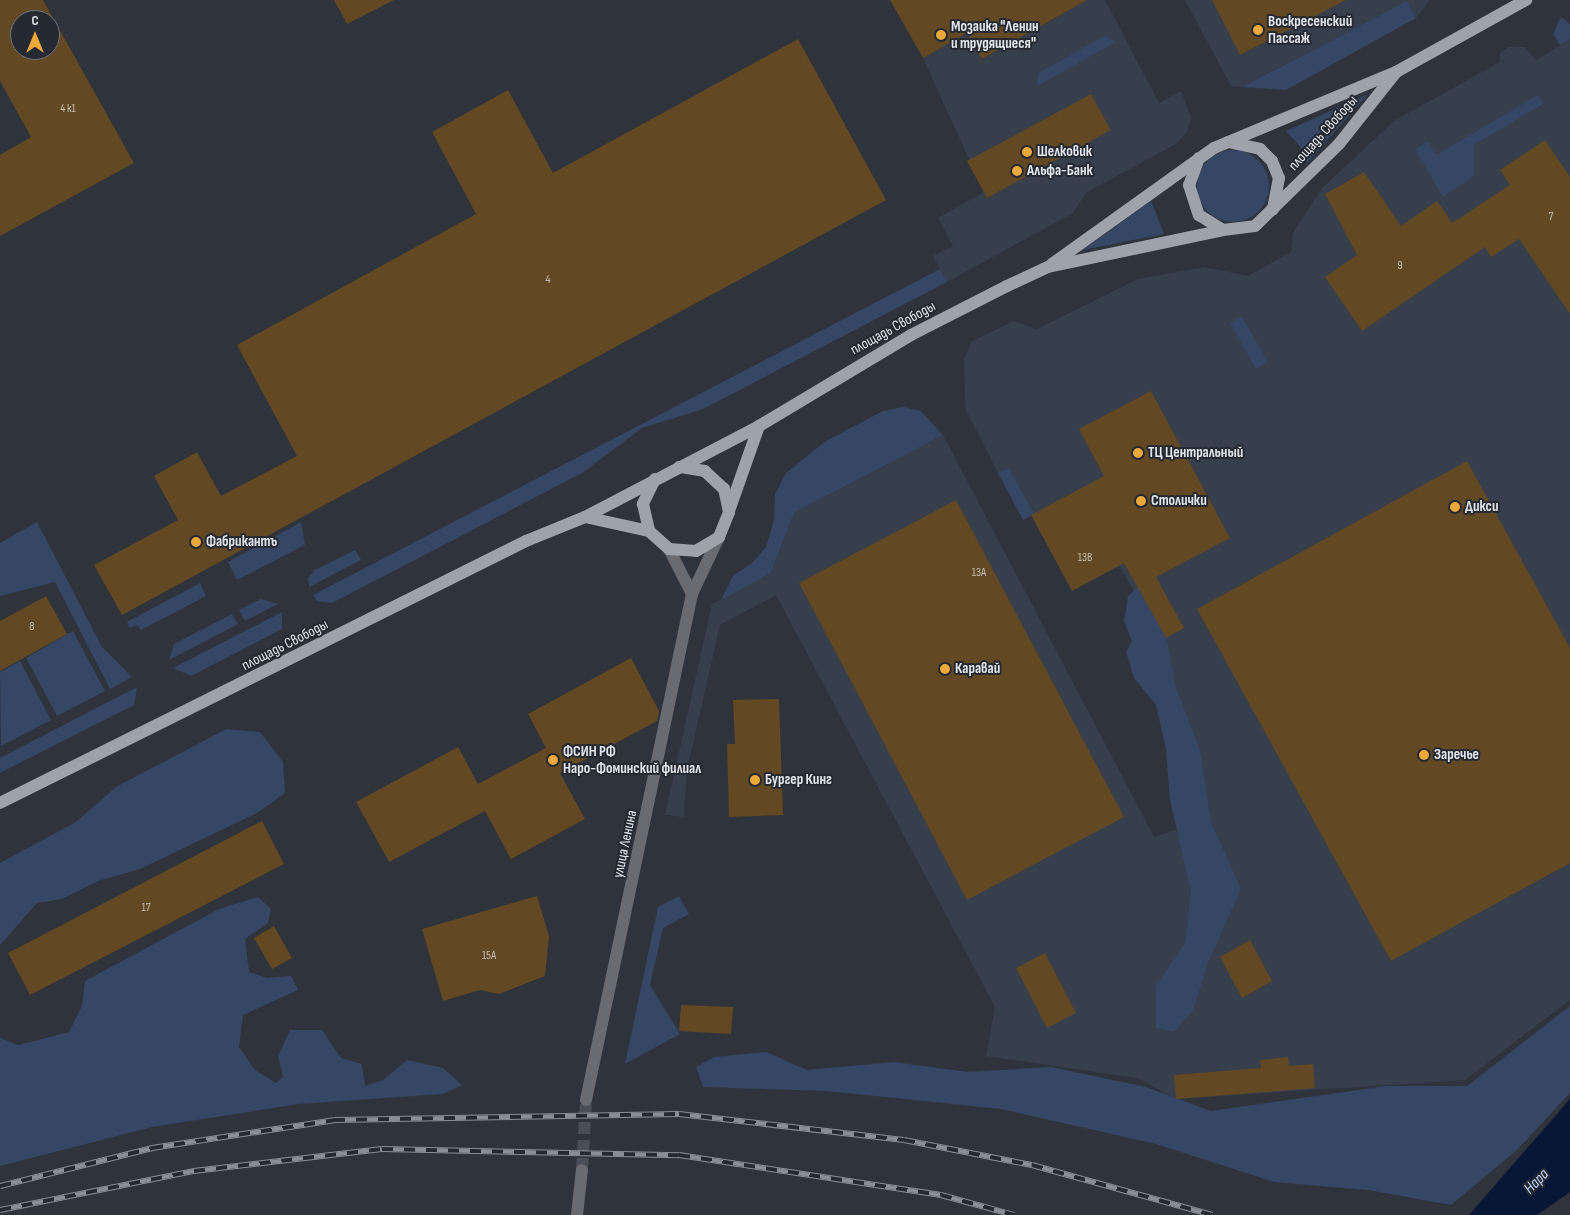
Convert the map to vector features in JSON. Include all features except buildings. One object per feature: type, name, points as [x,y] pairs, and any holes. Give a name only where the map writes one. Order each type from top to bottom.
[{"type":"main road","name":"площадь Свободы","points":[[0,803],[526,541],[586,517],[655,479],[759,426],[910,335],[1048,267],[1200,156],[1225,142],[1396,72],[1526,0]]},
{"type":"main road","name":"площадь Свободы","points":[[1048,267],[1223,230],[1255,226],[1271,213],[1339,144],[1396,72]]},
{"type":"main road","name":"площадь Свободы","points":[[1225,142],[1251,145],[1272,161],[1279,178],[1271,213]]},
{"type":"main road","points":[[1200,156],[1192,169],[1191,201],[1199,215],[1223,230]]},
{"type":"main road","points":[[586,517],[649,531],[669,549],[696,551],[719,537],[759,426]]},
{"type":"main road","points":[[679,467],[705,471],[724,489],[729,512]]},
{"type":"main road","points":[[649,531],[644,504],[655,479]]},
{"type":"street","name":"улица Ленина","points":[[586,1100],[692,594],[719,537]]},
{"type":"street","points":[[669,549],[692,594]]},
{"type":"street","points":[[577,1215],[582,1170]]},
{"type":"shaded area","points":[[1062,0],[1105,0],[1159,103],[1181,91],[1191,117],[1187,132],[1176,144],[1087,192],[1073,213],[947,282],[933,256],[953,246],[938,218],[984,192],[923,58],[967,33],[982,59],[1068,11]]},
{"type":"shaded area","points":[[1185,0],[1430,0],[1416,18],[1407,1],[1242,87],[1231,86]]},
{"type":"shaded area","points":[[1407,1],[1416,18],[1286,90],[1242,87]]},
{"type":"shaded area","points":[[1561,17],[1570,24],[1570,39],[1560,45],[1553,34]]},
{"type":"shaded area","points":[[1105,36],[1116,42],[1037,86],[1038,73]]},
{"type":"shaded area","points":[[1570,39],[1570,1000],[1465,1080],[1176,1099],[1137,1078],[986,1056],[995,1007],[776,595],[720,625],[687,770],[684,817],[665,815],[712,604],[771,573],[794,513],[943,435],[1154,837],[1187,826],[1170,722],[1133,589],[1119,566],[1072,591],[1009,468],[998,473],[965,408],[964,359],[972,341],[1014,321],[1037,329],[1138,279],[1205,267],[1248,276],[1291,252],[1293,233],[1322,188],[1394,121],[1500,62],[1500,53],[1508,47],[1525,47],[1536,60]]},
{"type":"shaded area","points":[[1368,94],[1307,163],[1304,151],[1286,131]]},
{"type":"shaded area","points":[[1538,95],[1543,104],[1474,145],[1474,176],[1443,197],[1415,149],[1428,141],[1436,155]]},
{"type":"shaded area","points":[[1240,150],[1259,160],[1267,172],[1269,186],[1267,200],[1259,212],[1247,220],[1226,222],[1207,212],[1199,200],[1197,179],[1207,160],[1219,152]]},
{"type":"shaded area","points":[[1151,201],[1164,234],[1083,250]]},
{"type":"shaded area","points":[[940,269],[947,282],[703,409],[642,428],[582,473],[332,603],[317,601],[313,595]]},
{"type":"shaded area","points":[[1242,317],[1268,362],[1256,369],[1230,323]]},
{"type":"shaded area","points":[[903,407],[921,411],[943,435],[794,513],[771,573],[721,600],[733,576],[752,563],[766,547],[774,520],[775,494],[786,473],[826,441],[883,411]]},
{"type":"shaded area","points":[[1009,468],[1034,514],[1023,520],[998,473]]},
{"type":"shaded area","points":[[37,522],[102,647],[132,677],[110,689],[55,582],[0,596],[0,543]]},
{"type":"shaded area","points":[[301,522],[305,545],[237,580],[228,562]]},
{"type":"shaded area","points":[[355,550],[361,560],[309,587],[308,578],[315,570]]},
{"type":"shaded area","points":[[200,583],[206,596],[141,630],[137,625],[130,628],[127,622]]},
{"type":"shaded area","points":[[1138,587],[1166,634],[1175,685],[1200,750],[1211,822],[1241,889],[1208,963],[1193,1011],[1174,1032],[1156,1028],[1156,986],[1185,943],[1191,892],[1170,800],[1166,749],[1156,705],[1134,678],[1126,652],[1132,641],[1124,621],[1128,596]]},
{"type":"shaded area","points":[[261,599],[278,604],[245,621],[239,610]]},
{"type":"shaded area","points":[[282,612],[282,629],[191,676],[173,668]]},
{"type":"shaded area","points":[[232,614],[238,624],[169,660],[174,644]]},
{"type":"shaded area","points":[[73,631],[105,691],[57,716],[26,658]]},
{"type":"shaded area","points":[[20,661],[51,720],[1,746],[0,672]]},
{"type":"shaded area","points":[[137,687],[134,705],[0,773],[0,758]]},
{"type":"shaded area","points":[[226,729],[260,732],[283,762],[285,793],[257,813],[140,869],[98,881],[62,899],[37,903],[0,945],[0,863],[76,822],[116,787]]},
{"type":"shaded area","points":[[679,896],[689,914],[663,928],[650,985],[680,1034],[625,1064],[658,907]]},
{"type":"shaded area","points":[[258,897],[271,909],[268,923],[245,939],[249,972],[267,978],[291,976],[298,990],[243,1015],[239,1047],[255,1070],[276,1083],[283,1077],[278,1056],[290,1030],[322,1030],[341,1058],[362,1064],[365,1086],[383,1080],[407,1060],[443,1068],[462,1085],[443,1094],[299,1104],[152,1127],[0,1166],[0,1038],[18,1045],[69,1032],[82,1006],[85,981],[219,909]]},
{"type":"shaded area","points":[[1570,1006],[1570,1093],[1517,1150],[1451,1205],[1368,1190],[1274,1182],[1156,1144],[1001,1109],[827,1091],[703,1087],[696,1067],[714,1057],[766,1052],[807,1070],[894,1062],[967,1072],[1051,1067],[1146,1087],[1211,1111],[1387,1086],[1467,1086]]},
{"type":"water","name":"Нара","points":[[1570,1099],[1570,1192],[1537,1215],[1469,1215]]},
{"type":"tunnel","points":[[582,1170],[586,1100]]},
{"type":"railway","points":[[0,1186],[152,1148],[334,1120],[679,1114],[904,1140],[1032,1165],[1212,1215]]},
{"type":"railway","points":[[0,1210],[194,1171],[382,1149],[679,1155],[941,1195],[1014,1215]]},
{"type":"place","name":"Воскресенский Пассаж","points":[[1258,30]]},
{"type":"place","name":"Мозаика \"Ленин и трудящиеся\"","points":[[941,35]]},
{"type":"place","name":"Шелковик","points":[[1027,152]]},
{"type":"place","name":"Альфа-Банк","points":[[1017,171]]},
{"type":"place","name":"ТЦ Центральный","points":[[1138,453]]},
{"type":"place","name":"Столички","points":[[1141,501]]},
{"type":"place","name":"Дикси","points":[[1455,507]]},
{"type":"place","name":"Фабрикантъ","points":[[196,542]]},
{"type":"place","name":"Каравай","points":[[945,669]]},
{"type":"place","name":"Заречье","points":[[1424,755]]},
{"type":"place","name":"ФСИН РФ Наро-Фоминский филиал","points":[[553,760]]},
{"type":"place","name":"Бургер Кинг","points":[[755,780]]}]
